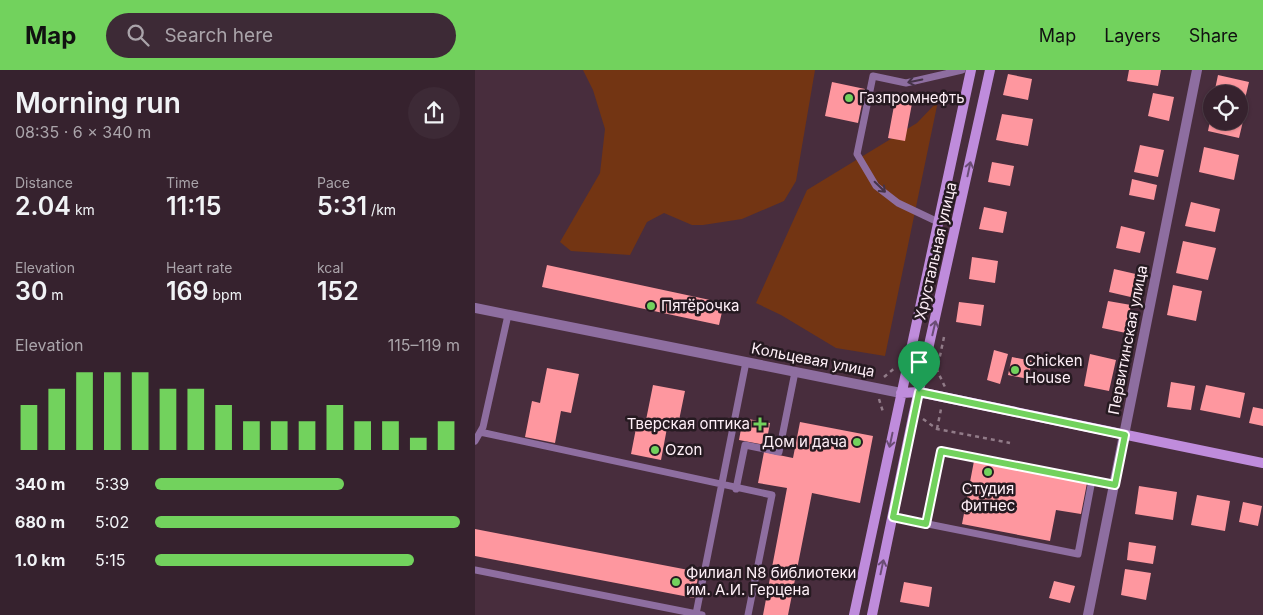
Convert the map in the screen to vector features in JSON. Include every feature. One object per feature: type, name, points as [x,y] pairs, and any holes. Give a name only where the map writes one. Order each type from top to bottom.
[{"type":"main road","name":"Хрустальная улица","points":[[854,615],[971,70]]},
{"type":"main road","name":"Хрустальная улица","points":[[872,615],[990,70]]},
{"type":"main road","name":"Кольцевая улица","points":[[901,393],[919,392],[1263,463]]},
{"type":"street","name":"Первитинская улица","points":[[1088,615],[1197,70]]},
{"type":"street","name":"Кольцевая улица","points":[[475,308],[901,393]]},
{"type":"lane","points":[[938,222],[898,203],[876,186],[857,154],[873,76],[906,83],[962,70]]},
{"type":"lane","points":[[475,441],[480,432],[509,315]]},
{"type":"lane","points":[[475,570],[699,614],[746,362]]},
{"type":"lane","points":[[736,489],[745,445],[779,452],[795,372]]},
{"type":"lane","points":[[480,432],[772,496],[748,615]]},
{"type":"lane","points":[[926,524],[941,451],[1115,485]]},
{"type":"lane","points":[[893,517],[1078,554],[1092,480]]},
{"type":"path","points":[[884,377],[900,364]]},
{"type":"path","points":[[879,399],[883,412]]},
{"type":"path","points":[[937,429],[941,409]]},
{"type":"path","points":[[923,419],[937,429],[1010,443]]},
{"type":"shaded area","points":[[583,70],[815,70],[796,181],[784,201],[742,219],[692,225],[664,213],[647,222],[630,255],[571,251],[560,242],[600,173],[605,129],[593,90]]},
{"type":"shaded area","points":[[938,101],[885,356],[836,348],[781,315],[756,303],[807,190],[917,123]]},
{"type":"building","points":[[1129,70],[1161,70],[1158,86],[1127,81]]},
{"type":"building","points":[[1008,74],[1032,79],[1028,100],[1003,95]]},
{"type":"building","points":[[1218,75],[1249,82],[1248,86],[1216,85]]},
{"type":"building","points":[[832,82],[865,89],[858,123],[825,116]]},
{"type":"building","points":[[1153,93],[1174,97],[1169,121],[1148,116]]},
{"type":"building","points":[[896,95],[913,98],[905,141],[888,138]]},
{"type":"building","points":[[1002,114],[1033,119],[1028,146],[996,140]]},
{"type":"building","points":[[1208,130],[1241,130],[1239,138]]},
{"type":"building","points":[[1140,145],[1164,150],[1158,177],[1134,172]]},
{"type":"building","points":[[1204,147],[1239,155],[1234,180],[1199,172]]},
{"type":"building","points":[[992,162],[1014,166],[1010,186],[988,182]]},
{"type":"building","points":[[1132,179],[1157,185],[1154,200],[1129,195]]},
{"type":"building","points":[[1191,202],[1220,209],[1215,232],[1185,226]]},
{"type":"building","points":[[984,207],[1007,212],[1003,233],[979,229]]},
{"type":"building","points":[[1121,226],[1145,232],[1140,253],[1116,248]]},
{"type":"building","points":[[1183,241],[1216,248],[1208,280],[1176,273]]},
{"type":"building","points":[[972,257],[998,261],[995,283],[969,279]]},
{"type":"building","points":[[547,265],[724,303],[719,325],[542,287]]},
{"type":"building","points":[[1114,269],[1140,275],[1135,298],[1109,292]]},
{"type":"building","points":[[1173,285],[1202,291],[1196,321],[1167,315]]},
{"type":"building","points":[[1108,301],[1131,305],[1126,333],[1102,328]]},
{"type":"building","points":[[959,302],[984,305],[981,326],[956,322]]},
{"type":"building","points":[[994,350],[1008,354],[1000,384],[987,380]]},
{"type":"building","points":[[1090,354],[1116,360],[1109,391],[1084,386]]},
{"type":"building","points":[[1012,357],[1032,361],[1028,379],[1008,375]]},
{"type":"building","points":[[547,368],[579,374],[571,413],[561,411],[555,443],[525,437],[532,401],[540,403]]},
{"type":"building","points":[[1171,382],[1195,386],[1191,410],[1167,407]]},
{"type":"building","points":[[653,385],[685,391],[677,430],[667,428],[661,460],[631,454],[638,418],[646,420]]},
{"type":"building","points":[[1206,385],[1245,393],[1240,418],[1200,410]]},
{"type":"building","points":[[1253,407],[1263,409],[1263,426],[1249,423]]},
{"type":"building","points":[[743,418],[770,423],[766,445],[739,440]]},
{"type":"building","points":[[800,422],[873,436],[860,503],[812,493],[788,615],[763,615],[787,488],[758,483],[764,452],[793,458]]},
{"type":"building","points":[[974,461],[1087,483],[1081,514],[1056,510],[1050,541],[962,524]]},
{"type":"building","points":[[1139,486],[1177,492],[1173,520],[1135,514]]},
{"type":"building","points":[[1197,495],[1230,501],[1225,531],[1191,525]]},
{"type":"building","points":[[1243,502],[1262,506],[1258,526],[1239,522]]},
{"type":"building","points":[[475,529],[699,572],[694,598],[475,556]]},
{"type":"building","points":[[1129,542],[1156,546],[1153,564],[1127,560]]},
{"type":"building","points":[[1125,569],[1151,573],[1146,600],[1121,595]]},
{"type":"building","points":[[1054,581],[1075,586],[1070,603],[1049,598]]},
{"type":"building","points":[[904,582],[932,587],[929,607],[900,602]]},
{"type":"place","name":"Газпромнефть","points":[[849,98]]},
{"type":"place","name":"Пятёрочка","points":[[651,306]]},
{"type":"place","name":"Chicken House","points":[[1015,370]]},
{"type":"place","name":"Тверская оптика","points":[[760,424]]},
{"type":"place","name":"Дом и дача","points":[[857,442]]},
{"type":"place","name":"Ozon","points":[[655,450]]},
{"type":"place","name":"Студия Фитнес","points":[[988,472]]},
{"type":"place","name":"Филиал N8 библиотеки им. А.И. Герцена","points":[[676,582]]},
{"type":"route","points":[[919,392],[1125,435],[1115,485],[941,451],[926,524],[893,517],[919,392]]}]
